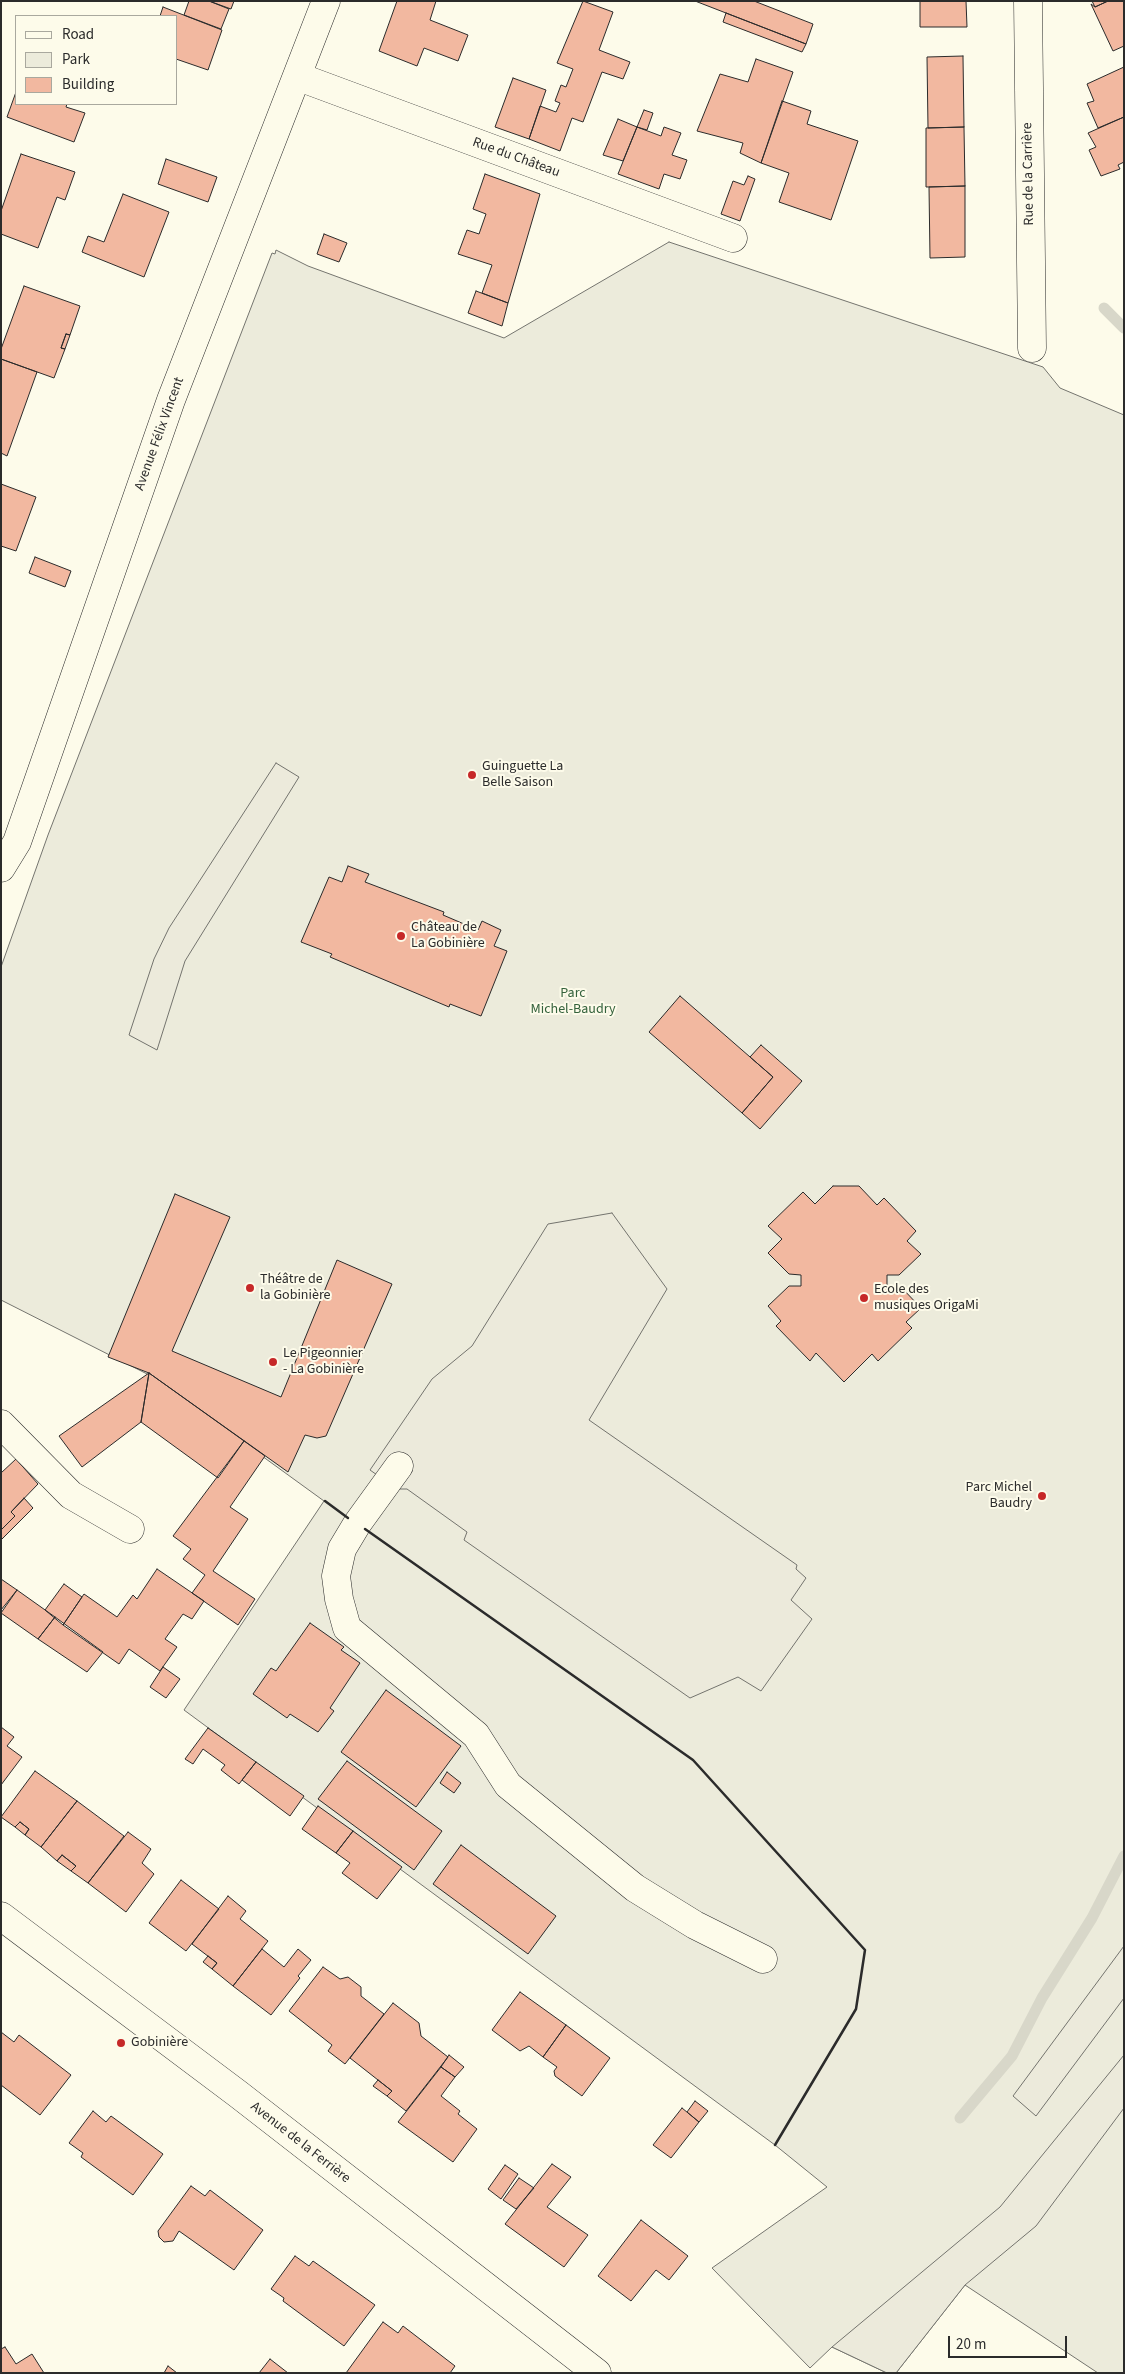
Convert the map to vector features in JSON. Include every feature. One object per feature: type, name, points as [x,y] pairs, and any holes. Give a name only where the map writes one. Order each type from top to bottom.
[{"type":"street","name":"Avenue Félix Vincent","points":[[1,868],[16,842],[171,400],[326,1]]},
{"type":"street","name":"Rue de la Carrière","points":[[1028,1],[1032,348]]},
{"type":"street","name":"Rue du Château","points":[[298,77],[733,238]]},
{"type":"street","points":[[1,1424],[71,1495],[130,1529]]},
{"type":"street","points":[[399,1466],[357,1524],[342,1549],[336,1576],[339,1599],[347,1628],[476,1734],[508,1785],[634,1888],[695,1925],[763,1959]]},
{"type":"street","name":"Avenue de la Ferrière","points":[[1,1916],[238,2094],[579,2368]]},
{"type":"green space","name":"Parc Michel-Baudry","points":[[669,242],[1043,367],[1060,388],[1124,415],[1124,2373],[1098,2373],[965,2285],[896,2373],[887,2373],[832,2347],[810,2368],[712,2268],[827,2187],[775,2145],[184,1710],[324,1501],[153,1377],[1,1300],[1,967],[48,835],[272,253],[275,254],[276,250],[308,266],[504,338]]},
{"type":"shaded area","points":[[276,763],[299,777],[185,961],[157,1050],[129,1035],[154,959],[169,928]]},
{"type":"shaded area","points":[[612,1213],[667,1289],[589,1420],[797,1565],[796,1569],[806,1578],[791,1600],[812,1619],[761,1691],[738,1677],[690,1698],[464,1540],[467,1532],[407,1489],[397,1489],[370,1470],[432,1379],[472,1346],[548,1224]]},
{"type":"shaded area","points":[[1124,1946],[1124,1998],[1036,2116],[1013,2096]]},
{"type":"shaded area","points":[[1124,2055],[1124,2108],[1036,2226],[965,2285],[896,2373],[887,2373],[832,2347],[1000,2207]]},
{"type":"building","points":[[189,1],[209,1],[229,9],[221,29],[184,15]]},
{"type":"building","points":[[209,1],[234,1],[231,9]]},
{"type":"building","points":[[397,1],[436,1],[430,20],[468,35],[458,61],[424,48],[417,66],[379,51]]},
{"type":"building","points":[[583,1],[613,12],[599,50],[630,62],[623,79],[602,72],[583,122],[572,118],[560,151],[529,139],[540,106],[556,112],[560,103],[555,101],[561,85],[566,87],[573,69],[557,63]]},
{"type":"building","points":[[695,1],[754,1],[813,24],[806,44]]},
{"type":"building","points":[[920,1],[966,1],[967,27],[920,27]]},
{"type":"building","points":[[1092,1],[1108,1],[1095,7]]},
{"type":"building","points":[[1108,1],[1124,1],[1124,46],[1113,51],[1091,4],[1095,7]]},
{"type":"building","points":[[163,7],[222,30],[208,70],[178,60],[178,15],[160,15]]},
{"type":"building","points":[[726,13],[806,44],[802,52],[723,22]]},
{"type":"building","points":[[963,56],[964,127],[928,128],[927,57]]},
{"type":"building","points":[[756,59],[793,72],[761,163],[740,153],[743,143],[697,131],[720,74],[748,82]]},
{"type":"building","points":[[1124,67],[1124,117],[1098,128],[1087,103],[1094,101],[1087,84]]},
{"type":"building","points":[[513,78],[546,90],[529,139],[495,127]]},
{"type":"building","points":[[15,95],[15,105],[67,105],[66,107],[85,113],[74,142],[7,117]]},
{"type":"building","points":[[782,101],[811,111],[807,124],[858,141],[831,220],[779,202],[789,173],[761,163]]},
{"type":"building","points":[[644,110],[653,113],[647,130],[637,127]]},
{"type":"building","points":[[1124,117],[1124,162],[1118,165],[1120,169],[1101,176],[1089,150],[1096,147],[1088,133]]},
{"type":"building","points":[[618,119],[637,127],[623,161],[603,155]]},
{"type":"building","points":[[637,127],[661,136],[664,127],[681,133],[672,155],[687,160],[680,179],[664,174],[659,189],[618,174]]},
{"type":"building","points":[[964,127],[965,186],[926,187],[926,128]]},
{"type":"building","points":[[21,154],[75,172],[65,200],[57,197],[38,248],[1,234],[1,211]]},
{"type":"building","points":[[166,159],[217,177],[208,202],[158,184]]},
{"type":"building","points":[[485,174],[540,194],[508,303],[482,293],[492,265],[458,254],[467,230],[479,234],[486,214],[473,209]]},
{"type":"building","points":[[748,176],[755,179],[740,221],[721,214],[733,181],[744,185]]},
{"type":"building","points":[[965,186],[965,257],[930,258],[929,187]]},
{"type":"building","points":[[123,194],[169,212],[144,277],[82,252],[88,236],[104,242]]},
{"type":"building","points":[[324,234],[347,243],[339,262],[317,254]]},
{"type":"building","points":[[24,286],[80,306],[70,335],[66,334],[61,348],[65,349],[54,378],[1,359],[1,349]]},
{"type":"building","points":[[476,291],[508,303],[502,326],[468,313]]},
{"type":"building","points":[[66,334],[70,335],[65,349],[61,348]]},
{"type":"building","points":[[1,359],[37,372],[7,456],[1,453]]},
{"type":"building","points":[[1,484],[36,497],[16,551],[1,546]]},
{"type":"building","points":[[35,557],[71,571],[65,587],[29,573]]},
{"type":"building","name":"Château de La Gobinière","points":[[348,866],[369,874],[365,882],[444,912],[443,915],[478,930],[482,921],[501,930],[494,946],[507,951],[481,1016],[450,1004],[449,1007],[330,957],[332,954],[301,942],[329,877],[342,882]]},
{"type":"building","points":[[680,996],[773,1077],[742,1113],[649,1032]]},
{"type":"building","points":[[761,1045],[802,1081],[760,1129],[742,1113],[773,1077],[750,1057]]},
{"type":"building","points":[[833,1186],[859,1186],[877,1205],[884,1198],[916,1231],[907,1241],[921,1254],[899,1275],[887,1275],[887,1287],[901,1287],[921,1308],[906,1322],[912,1328],[878,1361],[872,1354],[844,1382],[816,1353],[810,1361],[776,1326],[781,1321],[768,1306],[789,1286],[801,1286],[801,1275],[789,1274],[768,1253],[782,1239],[768,1226],[803,1192],[815,1204]]},
{"type":"building","points":[[175,1194],[230,1217],[172,1351],[281,1397],[337,1260],[392,1284],[326,1436],[317,1438],[305,1435],[288,1472],[149,1373],[108,1357]]},
{"type":"building","points":[[149,1373],[244,1441],[218,1478],[141,1422]]},
{"type":"building","points":[[149,1373],[141,1422],[82,1467],[59,1436]]},
{"type":"building","points":[[244,1441],[265,1456],[230,1507],[248,1519],[213,1571],[255,1599],[238,1625],[192,1593],[205,1575],[183,1559],[191,1549],[173,1536]]},
{"type":"building","points":[[16,1459],[38,1484],[11,1512],[15,1516],[1,1530],[1,1473]]},
{"type":"building","points":[[24,1498],[33,1508],[1,1540],[1,1530],[15,1516],[11,1512]]},
{"type":"building","points":[[157,1569],[204,1601],[192,1619],[183,1614],[165,1639],[177,1647],[160,1671],[129,1649],[119,1664],[63,1625],[84,1594],[117,1617],[133,1595],[137,1599]]},
{"type":"building","points":[[1,1579],[17,1590],[1,1610]]},
{"type":"building","points":[[64,1584],[82,1597],[63,1625],[45,1610]]},
{"type":"building","points":[[17,1590],[55,1617],[38,1639],[1,1613]]},
{"type":"building","points":[[55,1617],[103,1652],[87,1672],[38,1639]]},
{"type":"building","points":[[310,1623],[344,1647],[341,1650],[360,1663],[330,1708],[334,1711],[318,1732],[290,1714],[287,1718],[253,1694],[271,1668],[276,1671]]},
{"type":"building","points":[[163,1667],[180,1679],[166,1698],[150,1687]]},
{"type":"building","points":[[386,1690],[461,1746],[416,1807],[341,1752]]},
{"type":"building","points":[[1,1727],[14,1737],[7,1746],[22,1757],[1,1785]]},
{"type":"building","points":[[208,1728],[256,1762],[239,1784],[221,1770],[225,1765],[203,1749],[193,1764],[185,1759]]},
{"type":"building","points":[[347,1761],[442,1831],[414,1870],[318,1799]]},
{"type":"building","points":[[256,1762],[304,1796],[290,1816],[242,1780]]},
{"type":"building","points":[[35,1771],[77,1801],[41,1847],[25,1835],[29,1829],[20,1822],[15,1827],[1,1817]]},
{"type":"building","points":[[447,1772],[461,1783],[454,1793],[440,1783]]},
{"type":"building","points":[[77,1801],[124,1836],[88,1883],[71,1871],[76,1866],[62,1855],[57,1861],[41,1847]]},
{"type":"building","points":[[318,1806],[353,1831],[336,1853],[302,1829]]},
{"type":"building","points":[[20,1822],[29,1829],[25,1835],[15,1827]]},
{"type":"building","points":[[353,1831],[402,1867],[377,1899],[342,1873],[350,1863],[336,1853]]},
{"type":"building","points":[[128,1832],[151,1849],[142,1863],[154,1874],[126,1912],[88,1883]]},
{"type":"building","points":[[461,1845],[556,1916],[528,1954],[433,1884]]},
{"type":"building","points":[[62,1855],[76,1866],[71,1871],[57,1861]]},
{"type":"building","points":[[181,1880],[219,1909],[186,1951],[149,1923]]},
{"type":"building","points":[[228,1896],[246,1911],[240,1919],[268,1941],[233,1986],[212,1969],[217,1963],[192,1944]]},
{"type":"building","points":[[262,1949],[284,1967],[298,1949],[311,1960],[298,1976],[300,1978],[271,2015],[233,1986]]},
{"type":"building","points":[[208,1956],[217,1963],[212,1969],[203,1962]]},
{"type":"building","points":[[323,1967],[340,1979],[348,1977],[361,1987],[361,1996],[384,2014],[345,2064],[328,2051],[332,2045],[289,2011]]},
{"type":"building","points":[[520,1992],[566,2025],[543,2057],[529,2046],[520,2051],[492,2030]]},
{"type":"building","points":[[393,2003],[419,2023],[421,2036],[448,2057],[406,2111],[387,2096],[392,2091],[350,2058]]},
{"type":"building","points":[[566,2025],[610,2058],[582,2096],[555,2076],[554,2071],[557,2067],[543,2057]]},
{"type":"building","points":[[1,2032],[14,2042],[19,2035],[71,2075],[40,2115],[1,2085]]},
{"type":"building","points":[[449,2055],[464,2067],[455,2077],[441,2067]]},
{"type":"building","points":[[441,2067],[455,2077],[441,2096],[460,2111],[458,2114],[477,2129],[453,2162],[398,2122]]},
{"type":"building","points":[[378,2080],[392,2091],[387,2096],[373,2086]]},
{"type":"building","points":[[695,2101],[708,2111],[699,2122],[687,2112]]},
{"type":"building","points":[[682,2108],[699,2122],[671,2158],[653,2145]]},
{"type":"building","points":[[93,2111],[106,2122],[111,2116],[163,2154],[133,2195],[81,2157],[83,2153],[69,2143]]},
{"type":"building","points":[[552,2164],[571,2177],[547,2207],[588,2235],[564,2267],[505,2224]]},
{"type":"building","points":[[505,2165],[518,2174],[501,2199],[488,2189]]},
{"type":"building","points":[[519,2178],[534,2188],[516,2209],[503,2200]]},
{"type":"building","points":[[191,2186],[205,2196],[210,2190],[263,2230],[234,2270],[179,2231],[173,2241],[164,2242],[159,2237],[158,2231]]},
{"type":"building","points":[[641,2220],[688,2256],[669,2280],[656,2270],[631,2301],[598,2276]]},
{"type":"building","points":[[295,2256],[309,2266],[313,2261],[375,2305],[344,2346],[283,2301],[284,2298],[271,2289]]},
{"type":"building","points":[[383,2322],[398,2333],[403,2326],[455,2366],[450,2373],[346,2373]]},
{"type":"building","points":[[5,2347],[16,2364],[32,2354],[44,2373],[1,2373],[1,2349]]},
{"type":"building","points":[[270,2359],[288,2373],[259,2373]]},
{"type":"building","points":[[168,2366],[177,2373],[164,2373]]},
{"type":"waterway","points":[[1104,308],[1124,328]]},
{"type":"waterway","points":[[960,2118],[1012,2056],[1042,1998],[1092,1918],[1124,1856]]},
{"type":"wall","points":[[325,1501],[348,1518]]},
{"type":"wall","points":[[365,1529],[693,1760],[865,1950],[856,2009],[775,2145]]},
{"type":"place","name":"Guinguette La Belle Saison","points":[[472,775]]},
{"type":"place","name":"Château de La Gobinière","points":[[401,936]]},
{"type":"place","name":"Théâtre de la Gobinière","points":[[250,1288]]},
{"type":"place","name":"Ecole des musiques OrigaMi","points":[[864,1298]]},
{"type":"place","name":"Le Pigeonnier - La Gobinière","points":[[273,1362]]},
{"type":"place","name":"Parc Michel Baudry","points":[[1042,1496]]},
{"type":"place","name":"Gobinière","points":[[121,2043]]}]
